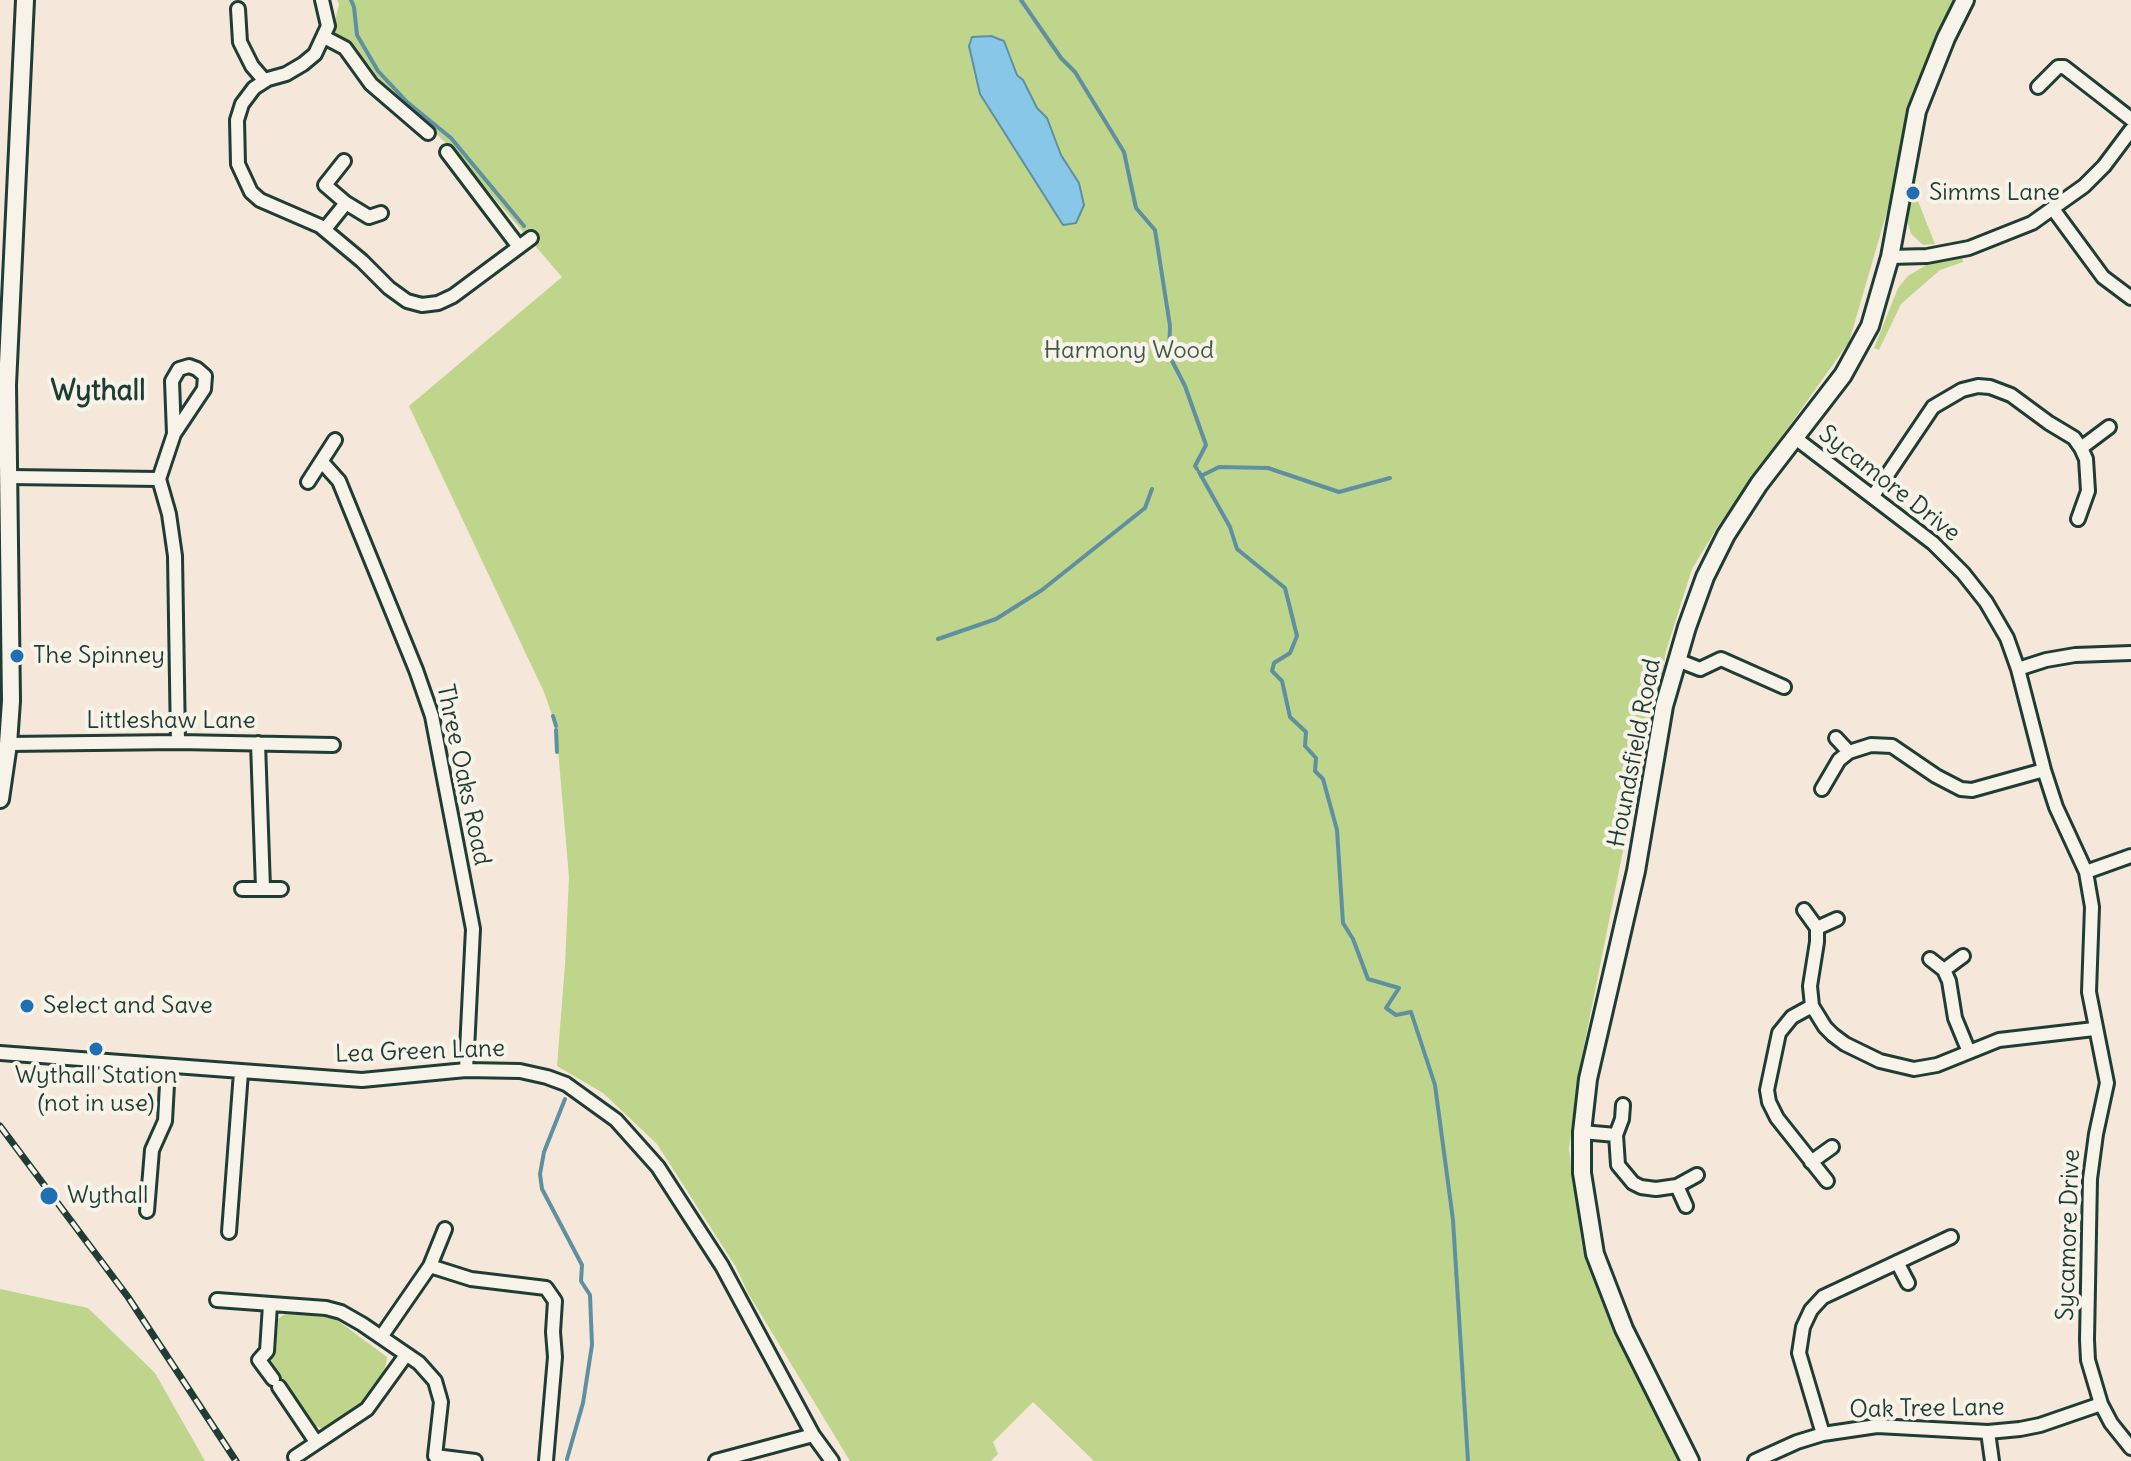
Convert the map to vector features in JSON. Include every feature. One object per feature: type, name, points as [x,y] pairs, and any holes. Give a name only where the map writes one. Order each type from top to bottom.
[{"type":"street","points":[[0,799],[11,701],[7,416],[25,0]]},
{"type":"street","points":[[322,0],[328,26],[315,54],[303,64],[254,88],[242,104],[237,120],[238,164],[245,183],[260,200],[325,229],[389,288],[407,301],[422,305],[438,303],[453,296],[531,238]]},
{"type":"street","name":"Houndsfield Road","points":[[1690,1461],[1624,1329],[1595,1254],[1582,1173],[1582,1132],[1588,1079],[1636,871],[1664,706],[1705,577],[1726,535],[1794,437],[1843,375],[1870,326],[1890,257],[1917,111],[1965,0]]},
{"type":"street","points":[[238,9],[240,42],[252,66],[265,81]]},
{"type":"street","points":[[324,37],[345,48],[371,84],[428,133]]},
{"type":"street","points":[[2038,87],[2058,67],[2064,67],[2131,119]]},
{"type":"street","points":[[1890,257],[1927,256],[1969,248],[2010,233],[2053,209],[2084,186],[2104,166],[2131,130]]},
{"type":"street","points":[[447,152],[519,247]]},
{"type":"street","points":[[344,161],[325,185],[369,217],[381,213]]},
{"type":"street","points":[[325,229],[346,203]]},
{"type":"street","points":[[2053,209],[2103,277],[2131,298]]},
{"type":"street","points":[[174,434],[172,381],[179,369],[189,366],[205,376],[204,389],[174,434],[159,479],[169,514],[175,556],[178,742]]},
{"type":"street","points":[[1873,496],[1933,407],[1951,394],[1978,386],[2011,395],[2074,438],[2086,459],[2088,491],[2078,519]]},
{"type":"street","points":[[2081,448],[2109,427]]},
{"type":"street","name":"Sycamore Drive","points":[[1794,437],[1933,543],[1986,602],[2018,669],[2056,807],[2086,872],[2092,907],[2093,937],[2089,968],[2094,1029],[2107,1083],[2090,1179],[2088,1360],[2101,1404],[2111,1423],[2131,1448]]},
{"type":"street","points":[[308,482],[335,440]]},
{"type":"street","name":"Three Oaks Road","points":[[322,462],[339,481],[432,716],[473,929],[466,1070]]},
{"type":"street","points":[[10,477],[159,479]]},
{"type":"street","points":[[2018,669],[2075,655],[2131,653]]},
{"type":"street","points":[[1677,660],[1700,669],[1721,659],[1784,687]]},
{"type":"street","points":[[1836,738],[1849,752]]},
{"type":"street","name":"Littleshaw Lane","points":[[8,744],[178,742],[333,745]]},
{"type":"street","points":[[258,743],[263,888]]},
{"type":"street","points":[[1822,789],[1835,764],[1849,752],[1871,745],[1892,746],[1961,789],[1972,790],[2044,770]]},
{"type":"street","points":[[2086,872],[2131,856]]},
{"type":"street","points":[[242,889],[281,889]]},
{"type":"street","points":[[1804,910],[1817,928],[1810,986],[1812,1006],[1833,1035],[1880,1061],[1914,1069],[1937,1065],[1999,1040],[2094,1029]]},
{"type":"street","points":[[1817,928],[1837,919]]},
{"type":"street","points":[[1944,970],[1963,956]]},
{"type":"street","points":[[1930,959],[1944,970],[1949,981],[1955,1018],[1969,1052]]},
{"type":"street","points":[[1812,1006],[1792,1017],[1779,1033],[1767,1090],[1777,1118],[1827,1181]]},
{"type":"street","name":"Lea Green Lane","points":[[0,1053],[362,1080],[466,1070],[520,1071],[547,1077],[585,1095],[616,1120],[645,1151],[681,1200],[722,1266],[813,1435],[832,1461]]},
{"type":"street","points":[[147,1211],[152,1150],[165,1121],[168,1066]]},
{"type":"street","points":[[229,1232],[241,1072]]},
{"type":"street","points":[[1623,1105],[1616,1135],[1618,1165],[1633,1183],[1656,1189],[1677,1186],[1697,1175]]},
{"type":"street","points":[[1582,1132],[1616,1135]]},
{"type":"street","points":[[1811,1162],[1832,1147]]},
{"type":"street","points":[[1677,1186],[1686,1206]]},
{"type":"street","points":[[381,1337],[430,1266],[445,1229]]},
{"type":"street","points":[[1823,1434],[1799,1353],[1803,1327],[1811,1310],[1823,1297],[1951,1237]]},
{"type":"street","points":[[1897,1262],[1908,1283]]},
{"type":"street","points":[[430,1266],[471,1279],[539,1286],[551,1294],[555,1301],[555,1357],[546,1461]]},
{"type":"street","points":[[217,1300],[326,1308],[341,1312],[429,1372],[441,1402],[434,1458],[475,1461]]},
{"type":"street","points":[[270,1305],[267,1351],[259,1360],[316,1442]]},
{"type":"street","points":[[295,1457],[367,1409],[406,1355]]},
{"type":"street","name":"Oak Tree Lane","points":[[1755,1461],[1823,1434],[1877,1426],[1988,1432],[2040,1425],[2101,1404]]},
{"type":"street","points":[[1988,1432],[1992,1461]]},
{"type":"street","points":[[716,1461],[813,1435]]},
{"type":"green space","name":"Harmony Wood","points":[[337,0],[1958,0],[1902,160],[1849,342],[1718,526],[1692,569],[1666,651],[1660,688],[1643,751],[1582,1056],[1569,1149],[1582,1246],[1614,1330],[1680,1461],[1094,1461],[1033,1402],[993,1442],[998,1454],[991,1461],[850,1461],[748,1293],[736,1267],[657,1144],[603,1093],[557,1066],[569,877],[556,726],[544,692],[409,406],[562,277],[451,148],[332,34],[339,4]]},
{"type":"green space","points":[[1912,186],[1935,244],[1923,245],[1911,234],[1908,223]]},
{"type":"green space","points":[[1962,258],[1963,262],[1940,270],[1901,304],[1879,350],[1874,348],[1898,288],[1908,276],[1928,264]]},
{"type":"green space","points":[[0,1289],[88,1308],[155,1373],[205,1461],[0,1461]]},
{"type":"green space","points":[[286,1313],[333,1317],[387,1357],[385,1369],[364,1402],[329,1427],[323,1429],[313,1425],[269,1359],[276,1347],[278,1319]]},
{"type":"water","points":[[991,36],[1004,41],[1017,75],[1023,80],[1037,108],[1047,118],[1061,155],[1079,183],[1084,205],[1076,223],[1063,225],[980,94],[969,46],[972,37]]},
{"type":"waterway","points":[[351,0],[357,35],[378,71],[407,102],[451,138],[524,226]]},
{"type":"waterway","points":[[1021,0],[1061,58],[1075,72],[1124,152],[1136,208],[1155,230],[1170,326],[1169,355],[1185,386],[1206,445],[1195,466],[1197,469]]},
{"type":"waterway","points":[[1201,476],[1219,467],[1268,468],[1339,492],[1390,478]]},
{"type":"waterway","points":[[1199,472],[1230,527],[1237,549],[1285,588],[1297,636],[1290,653],[1274,663],[1272,671],[1282,681],[1290,717],[1306,732],[1305,746],[1316,758],[1315,771],[1323,779],[1337,830],[1343,923],[1353,939],[1368,979],[1399,988],[1386,1008],[1396,1015],[1411,1012],[1435,1085],[1453,1220],[1468,1461]]},
{"type":"waterway","points":[[938,639],[996,619],[1042,590],[1145,508],[1152,489]]},
{"type":"waterway","points":[[553,716],[556,726]]},
{"type":"waterway","points":[[556,730],[557,752]]},
{"type":"waterway","points":[[565,1099],[544,1152],[540,1174],[542,1189],[582,1265],[581,1281],[590,1295],[592,1345],[583,1403],[567,1459]]},
{"type":"railway","points":[[0,1126],[128,1297],[236,1461]]},
{"type":"place","name":"Simms Lane","points":[[1913,193]]},
{"type":"place","name":"The Spinney","points":[[17,656]]},
{"type":"place","name":"Select and Save","points":[[27,1006]]},
{"type":"place","name":"Wythall Station (not in use)","points":[[96,1049]]},
{"type":"place","name":"Wythall","points":[[49,1196]]},
{"type":"district","name":"Wythall","points":[[98,392]]}]
